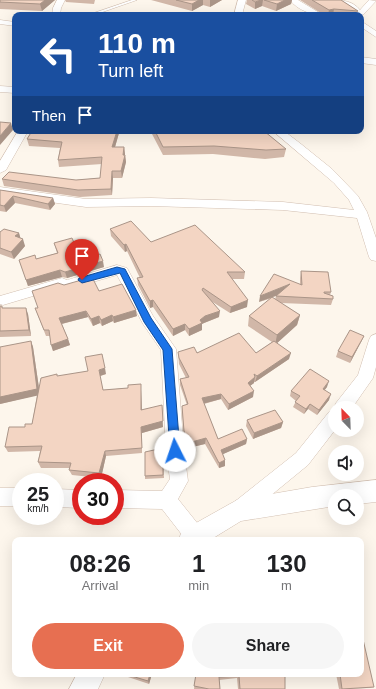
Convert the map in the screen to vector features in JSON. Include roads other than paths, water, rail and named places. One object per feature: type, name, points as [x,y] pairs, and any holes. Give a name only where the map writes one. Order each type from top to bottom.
[{"type":"street","points":[[56,12],[61,0]]},
{"type":"street","points":[[239,12],[242,0]]},
{"type":"street","points":[[294,0],[296,3],[313,12]]},
{"type":"street","points":[[336,0],[350,4],[358,12]]},
{"type":"street","points":[[350,4],[358,0]]},
{"type":"street","points":[[363,12],[373,0]]},
{"type":"street","points":[[0,22],[12,24]]},
{"type":"street","points":[[364,25],[376,35]]},
{"type":"street","points":[[364,60],[376,62]]},
{"type":"street","points":[[0,89],[12,90]]},
{"type":"street","points":[[0,170],[21,134]]},
{"type":"street","points":[[282,134],[343,187],[354,200],[376,257]]},
{"type":"street","points":[[0,191],[78,202],[151,202],[283,206],[363,221],[376,219]]},
{"type":"street","points":[[3,300],[62,283],[65,285],[109,272],[122,271],[148,320],[168,349],[175,451],[179,480],[167,500]]},
{"type":"street","points":[[347,401],[365,378],[376,340]]},
{"type":"street","points":[[194,537],[237,511],[302,459],[328,426]]},
{"type":"street","points":[[237,511],[312,498],[376,491]]},
{"type":"street","points":[[0,497],[12,497]]},
{"type":"street","points":[[124,499],[167,500]]},
{"type":"street","points":[[167,500],[191,537]]},
{"type":"street","points":[[83,689],[90,677]]},
{"type":"lane","points":[[103,12],[135,0]]}]
